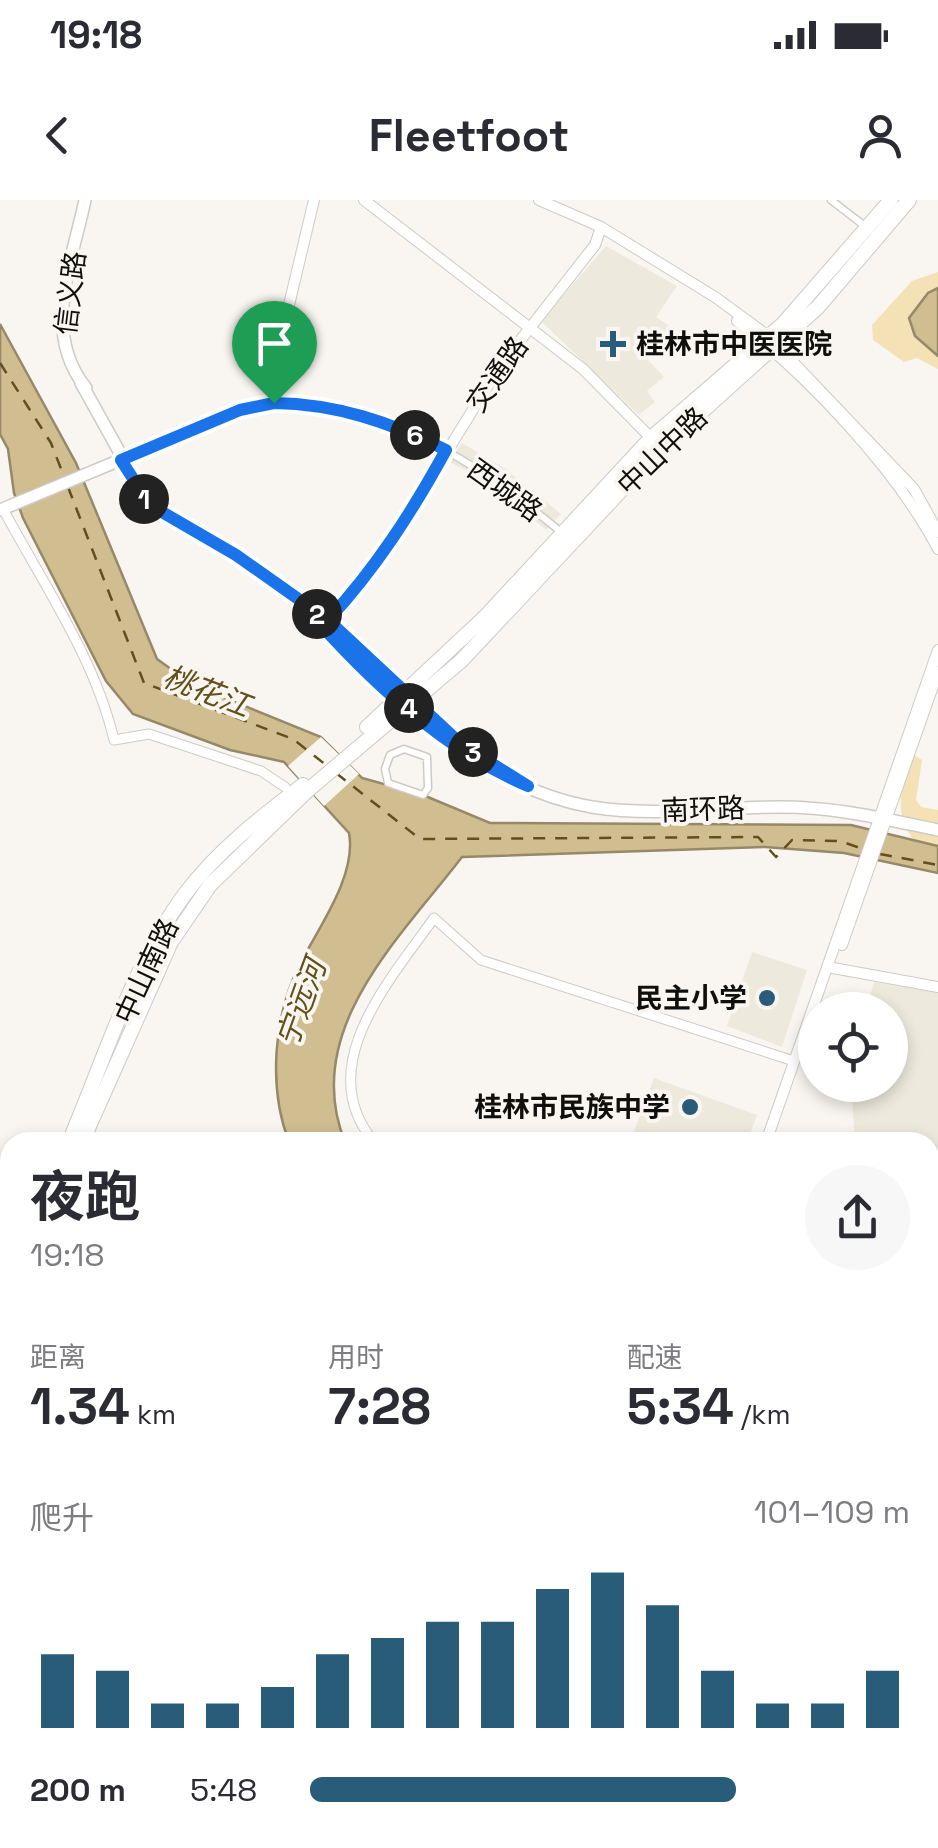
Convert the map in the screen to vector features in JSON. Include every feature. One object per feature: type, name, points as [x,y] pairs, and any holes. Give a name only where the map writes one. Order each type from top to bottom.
[{"type":"highway","name":"中山中路","points":[[405,698],[496,626],[658,452],[771,343],[891,200]]},
{"type":"highway","name":"中山中路","points":[[405,698],[650,438],[818,306],[909,200]]},
{"type":"highway","points":[[305,788],[405,698]]},
{"type":"highway","name":"中山南路","points":[[73,1132],[158,936],[175,909],[218,856],[305,788]]},
{"type":"highway","name":"中山南路","points":[[86,1132],[178,928],[210,885],[305,788]]},
{"type":"main road","name":"信义路","points":[[84,200],[60,333],[82,383],[124,459]]},
{"type":"main road","name":"南环路","points":[[124,459],[160,511],[236,555],[304,606],[462,745],[528,786],[590,806],[628,811],[783,807],[938,830]]},
{"type":"main road","points":[[1,509],[124,459]]},
{"type":"main road","name":"南环路","points":[[304,606],[328,620],[405,698]]},
{"type":"street","points":[[124,459],[240,410],[274,403],[283,330],[314,200]]},
{"type":"street","points":[[364,200],[583,369],[650,438]]},
{"type":"street","points":[[540,200],[601,228],[702,291],[771,343],[914,489],[938,532]]},
{"type":"street","points":[[831,200],[868,228]]},
{"type":"street","name":"交通路","points":[[328,620],[378,562],[446,450],[531,326],[594,245],[601,228]]},
{"type":"street","points":[[771,343],[897,480],[938,549]]},
{"type":"street","name":"西城路","points":[[274,403],[306,404],[358,414],[446,450],[490,474],[562,532]]},
{"type":"street","points":[[1,509],[85,664],[114,740],[149,734],[261,770],[285,787]]},
{"type":"street","points":[[771,1132],[882,822],[938,650]]},
{"type":"street","points":[[882,822],[938,672]]},
{"type":"street","points":[[404,748],[427,757],[428,788],[423,795],[388,783],[386,769],[390,756],[404,748]]},
{"type":"street","points":[[825,992],[867,865]]},
{"type":"street","points":[[369,1132],[355,1107],[352,1058],[370,1010],[434,918],[481,960],[794,1061]]},
{"type":"street","points":[[834,968],[938,987]]},
{"type":"street","points":[[772,1132],[798,1064]]},
{"type":"shaded area","name":"桂林市中医医院","points":[[606,246],[677,286],[656,317],[672,328],[648,360],[664,377],[647,391],[655,402],[639,415],[541,321]]},
{"type":"shaded area","points":[[938,272],[938,369],[917,358],[904,362],[873,340],[872,325],[912,281]]},
{"type":"shaded area","points":[[462,443],[506,469],[561,514],[546,530],[489,482],[449,462]]},
{"type":"shaded area","points":[[915,756],[922,760],[916,800],[921,807],[938,810],[938,846],[915,841],[903,821],[902,788]]},
{"type":"shaded area","name":"民主小学","points":[[752,952],[807,970],[782,1047],[727,1026]]},
{"type":"shaded area","points":[[874,982],[938,993],[938,1132],[854,1132],[852,1102],[908,1102],[908,992],[871,992]]},
{"type":"shaded area","name":"桂林市民族中学","points":[[654,1078],[757,1115],[751,1132],[634,1132]]},
{"type":"water","points":[[938,288],[938,356],[915,336],[909,318],[928,293]]},
{"type":"water","points":[[0,324],[76,463],[157,659],[193,685],[321,737],[362,778],[423,795],[490,823],[851,825],[938,846],[938,873],[844,853],[765,847],[462,857],[386,954],[363,988],[346,1024],[336,1062],[335,1101],[343,1132],[286,1132],[276,1075],[279,1028],[301,962],[342,883],[350,849],[349,833],[284,762],[230,750],[133,714],[106,681],[23,518],[14,493],[8,449],[0,434]]},
{"type":"pier","points":[[321,737],[359,774],[324,806],[288,766]]},
{"type":"ferry route","points":[[0,363],[51,443],[65,479]]},
{"type":"ferry route","points":[[68,487],[144,683],[293,739],[326,765]]},
{"type":"ferry route","points":[[336,773],[420,839],[758,837],[776,857],[792,840],[840,841],[863,849]]},
{"type":"ferry route","points":[[880,854],[938,865]]},
{"type":"place","name":"桂林市中医医院","points":[[613,344]]},
{"type":"place","name":"民主小学","points":[[767,998]]},
{"type":"place","name":"桂林市民族中学","points":[[690,1107]]},
{"type":"route","points":[[274,403],[240,410],[121,460],[150,505],[236,555],[328,620],[462,745],[528,786],[498,773],[437,734],[304,606],[328,620],[358,589],[418,502],[446,450],[408,432],[334,407],[274,403]]},
{"type":"water label","name":"桃花江","points":[[207,691]]},
{"type":"water label","name":"宁远河","points":[[301,1003]]}]
